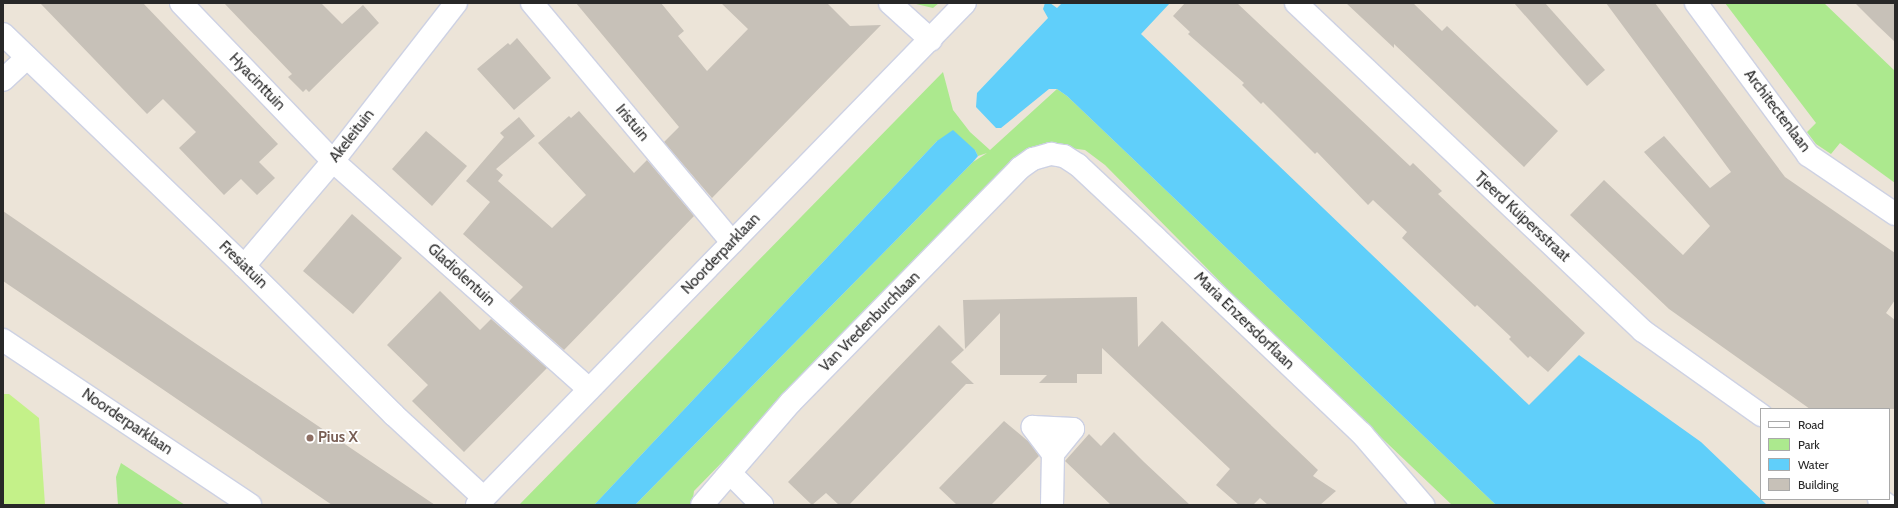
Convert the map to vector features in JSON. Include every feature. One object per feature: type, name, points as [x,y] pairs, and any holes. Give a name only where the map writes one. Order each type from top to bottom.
[{"type":"street","name":"Hyacinttuin","points":[[181,3],[333,160]]},
{"type":"street","name":"Akeleituin","points":[[244,266],[333,160],[456,3]]},
{"type":"street","name":"Iristuin","points":[[532,3],[732,242]]},
{"type":"street","points":[[890,3],[931,40]]},
{"type":"street","name":"Noorderparklaan","points":[[480,501],[931,40],[965,3]]},
{"type":"street","name":"Tjeerd Kuipersstraat","points":[[1296,3],[1643,331],[1760,414]]},
{"type":"street","name":"Architectenlaan","points":[[1696,3],[1808,154],[1895,214]]},
{"type":"street","name":"Fresiatuin","points":[[3,34],[244,266],[480,501]]},
{"type":"street","points":[[3,80],[27,58]]},
{"type":"street","name":"Van Vredenburchlaan","points":[[702,505],[731,474],[791,402],[1020,168],[1033,159],[1051,154]]},
{"type":"street","name":"Maria Enzersdorflaan","points":[[1051,154],[1064,156],[1078,165],[1155,236],[1362,434],[1423,505]]},
{"type":"street","name":"Gladiolentuin","points":[[333,160],[589,389]]},
{"type":"street","name":"Noorderparklaan","points":[[3,340],[250,505]]},
{"type":"street","points":[[1052,505],[1053,454]]},
{"type":"street","points":[[731,474],[762,505]]},
{"type":"green space","points":[[912,3],[939,3],[933,8]]},
{"type":"green space","points":[[1725,3],[1824,3],[1895,71],[1895,183],[1840,143],[1831,154],[1816,144],[1807,132],[1816,123]]},
{"type":"green space","points":[[943,72],[953,110],[970,132],[990,150],[1057,89],[1067,96],[1496,505],[1452,505],[1257,319],[1105,165],[1085,150],[1070,148],[1006,171],[694,491],[692,505],[635,505],[973,162],[987,153],[978,156],[975,150],[937,141],[594,505],[519,505]]},
{"type":"green space","points":[[3,394],[9,394],[39,418],[45,505],[3,505]]},
{"type":"green space","points":[[121,463],[185,505],[118,505],[116,477]]},
{"type":"water","points":[[1045,3],[1050,3],[1057,8],[1062,3],[1170,3],[1141,34],[1529,405],[1579,355],[1701,442],[1760,500],[1767,505],[1496,505],[1067,96],[1057,89],[1049,89],[1001,128],[996,128],[976,107],[977,93],[1048,18],[1043,9]]},
{"type":"water","points":[[953,130],[975,150],[978,156],[973,162],[635,505],[594,505],[937,141]]},
{"type":"building","points":[[40,3],[143,3],[278,144],[259,162],[275,178],[257,195],[241,179],[224,195],[179,148],[196,132],[163,99],[147,114]]},
{"type":"building","points":[[224,3],[321,3],[342,24],[363,5],[379,23],[309,92],[306,89],[303,92],[288,77],[292,74]]},
{"type":"building","points":[[576,3],[661,3],[684,31],[678,36],[707,71],[748,29],[721,3],[827,3],[850,26],[881,25],[712,198],[664,142],[679,127]]},
{"type":"building","points":[[1185,3],[1237,3],[1410,166],[1413,163],[1442,191],[1438,194],[1585,333],[1548,372],[1530,356],[1528,358],[1509,339],[1511,337],[1477,305],[1475,307],[1402,238],[1407,232],[1373,200],[1368,205],[1317,152],[1315,154],[1263,102],[1261,104],[1242,85],[1244,83],[1188,34],[1190,32],[1173,16]]},
{"type":"building","points":[[1346,3],[1413,3],[1442,31],[1447,26],[1558,131],[1524,167],[1394,44],[1394,48]]},
{"type":"building","points":[[1514,3],[1545,3],[1605,70],[1587,86]]},
{"type":"building","points":[[1606,3],[1655,3],[1785,177],[1895,253],[1895,300],[1886,313],[1895,320],[1895,409],[1809,408],[1669,309],[1570,215],[1604,180],[1683,255],[1710,226],[1644,152],[1664,136],[1710,188],[1731,172]]},
{"type":"building","points":[[1855,3],[1895,3],[1895,42],[1877,25]]},
{"type":"building","points":[[517,38],[551,78],[514,110],[477,69],[508,43],[510,45]]},
{"type":"building","points":[[579,111],[634,173],[647,160],[694,216],[564,350],[509,301],[523,287],[463,234],[490,202],[466,181],[504,137],[500,133],[519,117],[535,136],[496,169],[503,175],[498,181],[552,228],[586,195],[538,143],[569,116],[571,118]]},
{"type":"building","points":[[426,131],[467,166],[432,206],[392,169]]},
{"type":"building","points":[[3,211],[435,505],[332,505],[3,281]]},
{"type":"building","points":[[352,214],[402,258],[353,314],[303,271]]},
{"type":"building","points":[[440,291],[480,330],[491,319],[547,368],[464,452],[412,401],[428,385],[387,345]]},
{"type":"building","points":[[1137,297],[1138,347],[1162,321],[1318,470],[1313,476],[1336,491],[1320,505],[1268,505],[1260,498],[1253,505],[1239,505],[1216,485],[1230,469],[1102,348],[1102,374],[1077,374],[1077,383],[1039,383],[1047,375],[1000,375],[1000,313],[965,349],[963,300]]},
{"type":"building","points":[[939,325],[964,350],[951,362],[974,384],[966,384],[849,505],[839,505],[826,493],[812,505],[788,482]]},
{"type":"building","points":[[1004,421],[1029,442],[1039,456],[991,505],[957,505],[939,488]]},
{"type":"building","points":[[1114,432],[1190,505],[1111,505],[1065,461],[1089,434],[1101,446]]},
{"type":"place","name":"Pius X","points":[[310,438]]}]
